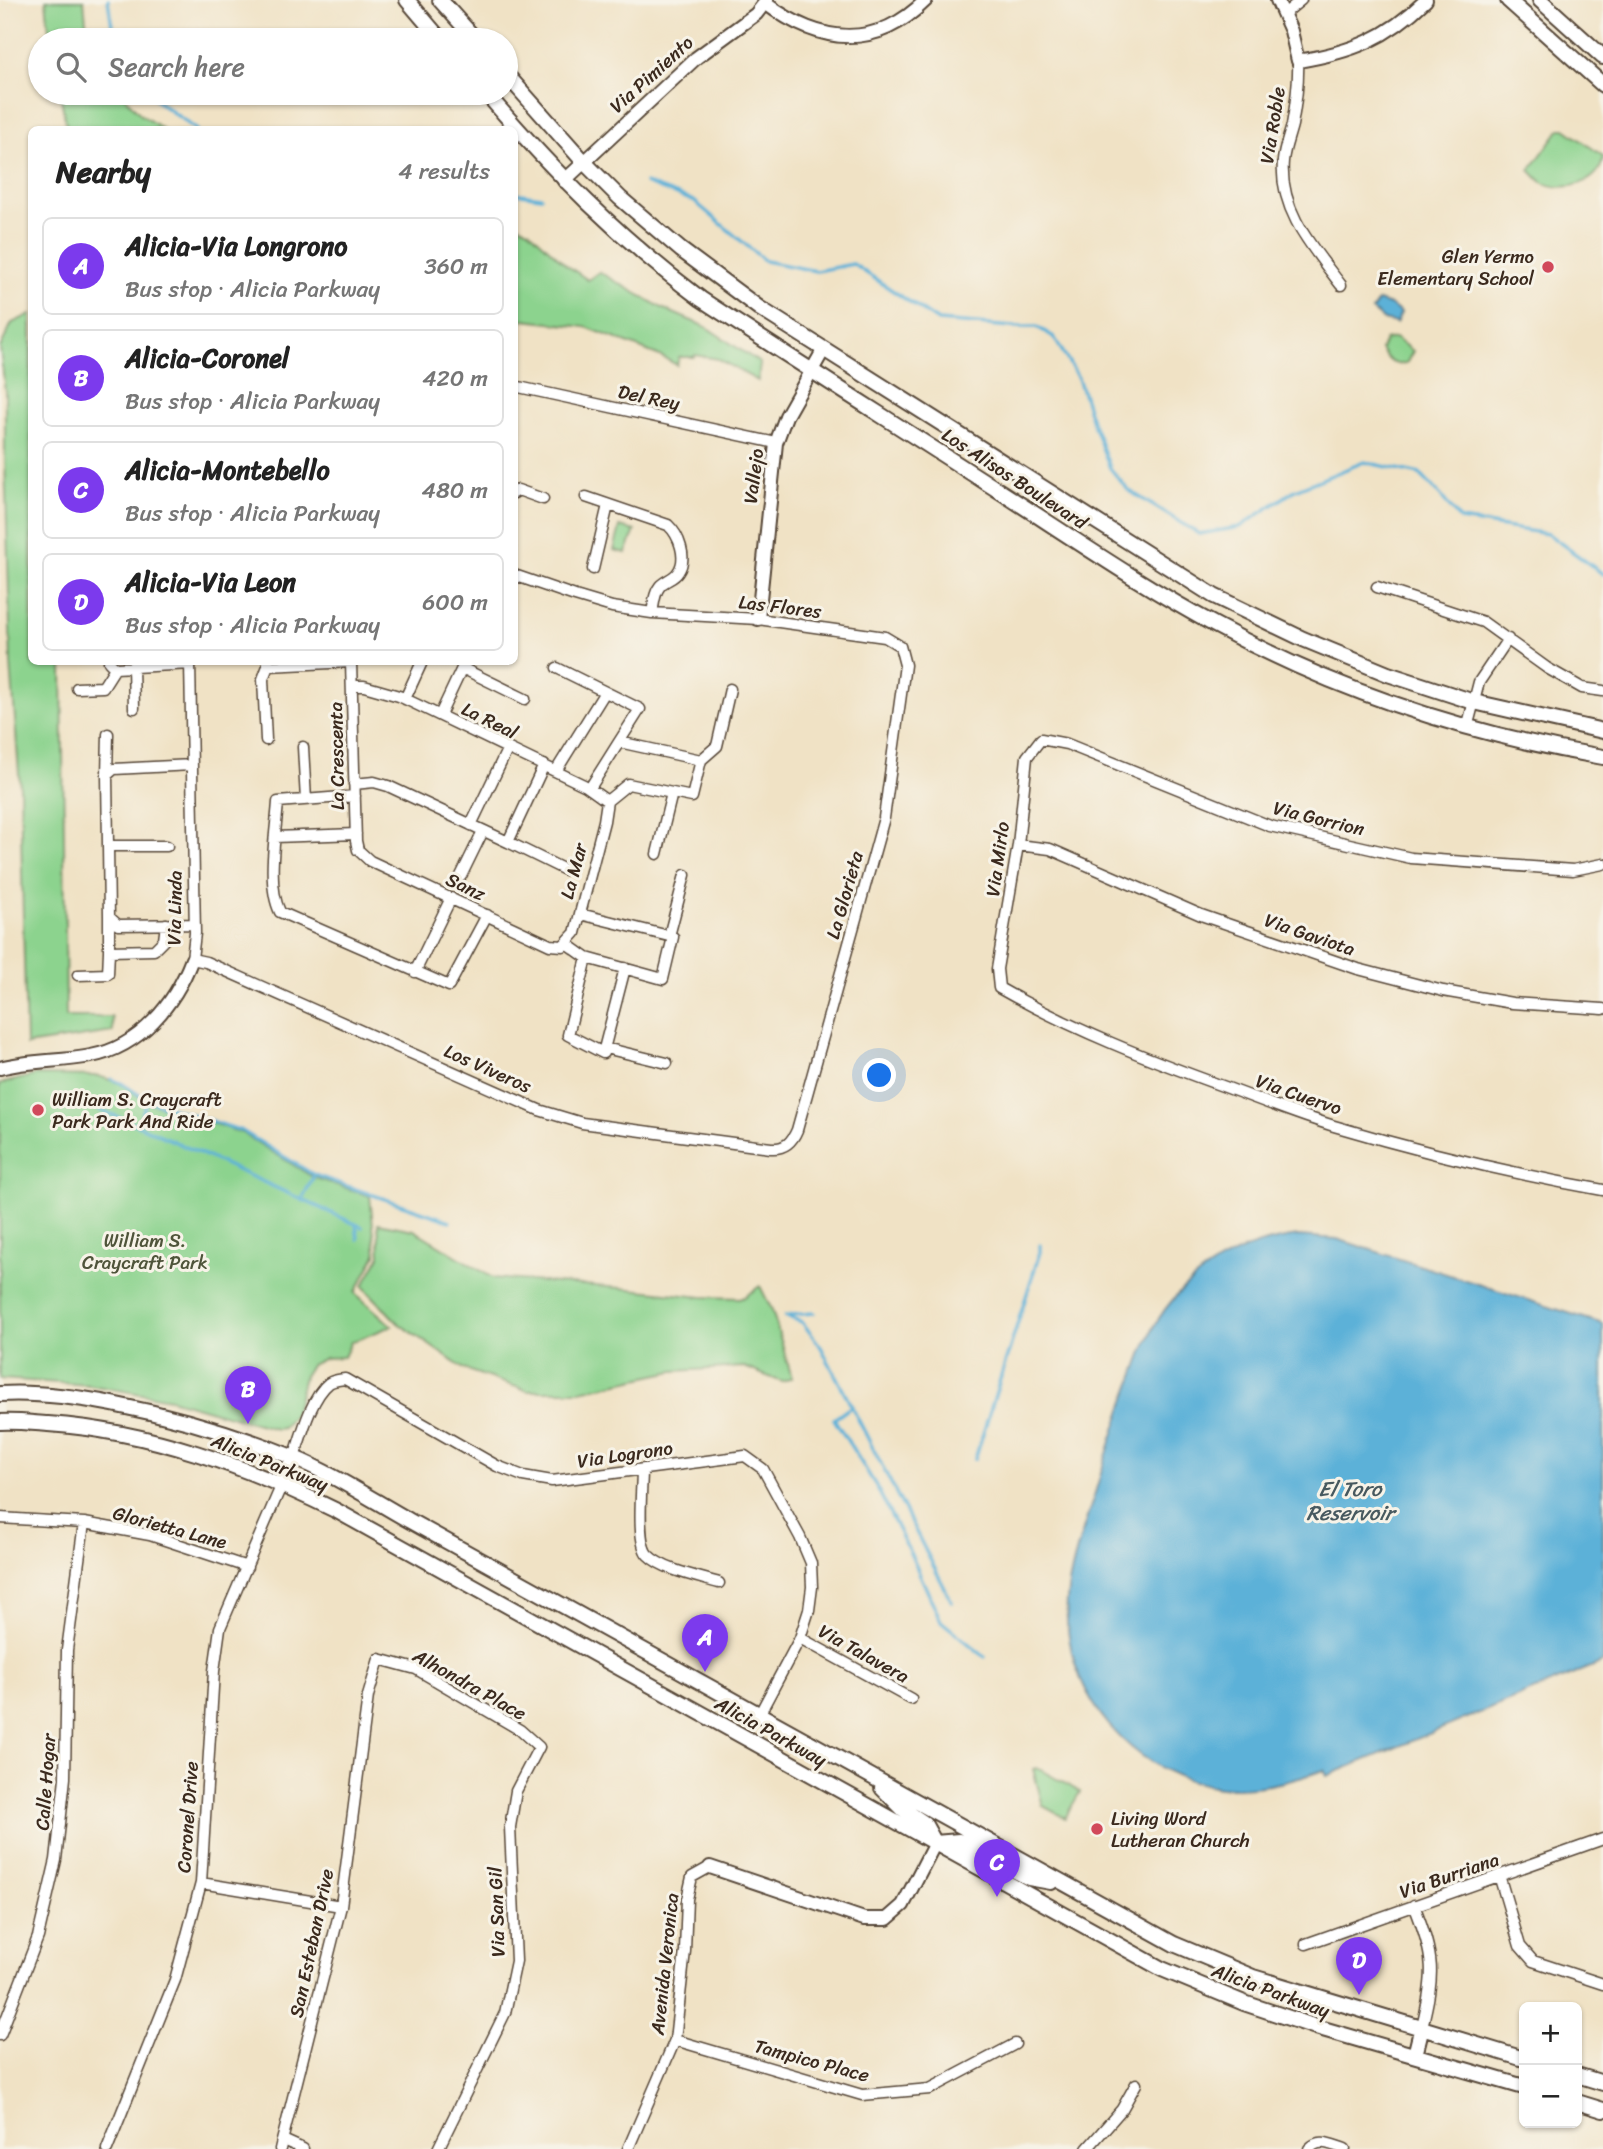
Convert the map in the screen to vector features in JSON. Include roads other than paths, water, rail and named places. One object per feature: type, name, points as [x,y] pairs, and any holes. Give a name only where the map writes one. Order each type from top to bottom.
[{"type":"main road","points":[[407,0],[432,28]]},
{"type":"main road","points":[[440,0],[465,28]]},
{"type":"main road","points":[[1508,0],[1603,85]]},
{"type":"main road","points":[[1539,0],[1603,57]]},
{"type":"main road","name":"Los Alisos Boulevard","points":[[518,88],[583,162],[620,198],[681,250],[759,308],[1214,596],[1361,664],[1474,702],[1603,731]]},
{"type":"main road","name":"Los Alisos Boulevard","points":[[497,105],[515,126]]},
{"type":"main road","name":"Los Alisos Boulevard","points":[[518,129],[564,181],[621,234],[701,299],[1147,585],[1214,624],[1329,680],[1399,706],[1467,728],[1527,743],[1603,757]]},
{"type":"main road","name":"Alicia Parkway","points":[[0,1394],[81,1398],[151,1412],[220,1430],[294,1458],[350,1486],[1174,1944],[1253,1977],[1519,2057]]},
{"type":"main road","name":"Alicia Parkway","points":[[0,1422],[78,1426],[145,1438],[211,1457],[282,1484],[337,1511],[1162,1969],[1244,2003],[1304,2023],[1519,2086]]},
{"type":"main road","points":[[282,1484],[294,1458]]},
{"type":"main road","points":[[871,1777],[903,1809],[925,1823],[935,1843],[959,1841],[1029,1878],[1061,1883]]},
{"type":"main road","points":[[1415,2055],[1422,2027]]},
{"type":"main road","points":[[1582,2077],[1603,2083]]},
{"type":"main road","points":[[1582,2104],[1603,2110]]},
{"type":"street","points":[[766,1],[806,28],[839,37],[858,36],[889,28],[914,12],[926,0]]},
{"type":"street","name":"Via Roble","points":[[1277,0],[1298,61],[1296,102],[1283,161],[1288,205],[1308,242],[1341,285]]},
{"type":"street","points":[[1284,14],[1301,0]]},
{"type":"street","points":[[1298,61],[1356,48],[1409,17],[1426,0]]},
{"type":"street","name":"Via Pimiento","points":[[564,181],[696,58],[756,14],[766,1]]},
{"type":"street","name":"Vallejo","points":[[758,619],[776,443],[786,416],[824,349]]},
{"type":"street","name":"Del Rey","points":[[518,387],[776,443]]},
{"type":"street","points":[[518,490],[543,499]]},
{"type":"street","points":[[586,497],[668,525],[678,535],[681,564],[678,572],[660,586],[652,613]]},
{"type":"street","points":[[593,569],[608,505]]},
{"type":"street","name":"Las Flores","points":[[518,576],[612,607],[652,613],[758,619],[885,637],[900,646]]},
{"type":"street","points":[[1377,587],[1482,622],[1547,668],[1582,688],[1603,691]]},
{"type":"street","points":[[1467,728],[1479,682],[1507,639]]},
{"type":"street","name":"La Glorieta","points":[[787,1145],[797,1130],[884,818],[905,665],[900,646]]},
{"type":"street","points":[[78,688],[103,687],[112,665],[152,665]]},
{"type":"street","name":"Via Linda","points":[[0,1068],[20,1062],[91,1056],[112,1050],[130,1040],[156,1019],[173,999],[185,977],[192,959],[195,923],[191,665]]},
{"type":"street","points":[[266,740],[263,680],[268,665]]},
{"type":"street","name":"La Crescenta","points":[[351,665],[358,850]]},
{"type":"street","points":[[405,699],[421,665]]},
{"type":"street","points":[[440,715],[464,665],[525,699]]},
{"type":"street","points":[[133,666],[134,708]]},
{"type":"street","points":[[557,668],[640,709],[590,789]]},
{"type":"street","name":"La Real","points":[[352,687],[378,689],[405,699],[556,771],[607,801]]},
{"type":"street","points":[[607,801],[628,784],[692,797],[701,760],[717,746],[730,689]]},
{"type":"street","points":[[556,771],[605,692]]},
{"type":"street","points":[[78,975],[108,974],[108,734]]},
{"type":"street","name":"Via Mirlo","points":[[999,988],[998,969],[1018,845],[1027,757],[1041,739]]},
{"type":"street","name":"Via Gorrion","points":[[1041,739],[1067,744],[1270,825],[1411,858],[1573,870],[1603,864]]},
{"type":"street","points":[[619,742],[701,760]]},
{"type":"street","points":[[303,747],[306,800]]},
{"type":"street","points":[[471,825],[508,748]]},
{"type":"street","points":[[107,775],[114,769],[192,765]]},
{"type":"street","points":[[508,842],[544,765]]},
{"type":"street","points":[[354,784],[374,782],[388,786],[565,870]]},
{"type":"street","points":[[657,854],[672,793]]},
{"type":"street","points":[[355,796],[278,802],[274,900],[280,912],[449,986],[486,915]]},
{"type":"street","name":"La Mar","points":[[564,944],[575,933],[607,801]]},
{"type":"street","points":[[461,876],[483,831]]},
{"type":"street","points":[[275,837],[356,834]]},
{"type":"street","name":"Via Gaviota","points":[[1018,845],[1050,849],[1201,915],[1358,969],[1443,991],[1512,1003],[1603,1009]]},
{"type":"street","points":[[108,846],[167,846]]},
{"type":"street","name":"Sanz","points":[[358,850],[370,861],[550,945],[564,944],[587,958]]},
{"type":"street","points":[[669,936],[685,875]]},
{"type":"street","points":[[415,972],[451,898]]},
{"type":"street","points":[[580,914],[673,937],[663,979],[625,968],[587,958],[568,1035],[603,1054],[625,968]]},
{"type":"street","points":[[109,918],[118,925],[195,923]]},
{"type":"street","points":[[109,951],[154,950],[164,940],[166,924]]},
{"type":"street","name":"Los Viveros","points":[[192,959],[206,962],[539,1110],[582,1123],[771,1148],[787,1145]]},
{"type":"street","name":"Via Cuervo","points":[[999,988],[1021,1001],[1118,1045],[1332,1125],[1443,1155],[1603,1190]]},
{"type":"street","points":[[605,1048],[667,1063]]},
{"type":"street","name":"Via Logrono","points":[[294,1458],[321,1391],[331,1381],[345,1379],[497,1466],[523,1476],[552,1481],[745,1456],[764,1469],[811,1563],[809,1611],[800,1638],[759,1715]]},
{"type":"street","points":[[642,1470],[642,1544],[648,1555],[664,1565],[719,1583]]},
{"type":"street","name":"Coronel Drive","points":[[107,2149],[175,1980],[201,1883],[214,1671],[220,1628],[282,1484]]},
{"type":"street","name":"Glorietta Lane","points":[[0,1518],[84,1523],[150,1535],[247,1567]]},
{"type":"street","name":"Calle Hogar","points":[[0,2035],[38,1937],[56,1860],[65,1778],[68,1650],[84,1523]]},
{"type":"street","name":"Via Talavera","points":[[800,1638],[911,1699]]},
{"type":"street","name":"Alhondra Place","points":[[379,1659],[416,1669],[520,1730],[539,1747]]},
{"type":"street","name":"San Esteban Drive","points":[[282,2145],[341,1906],[368,1696],[379,1659]]},
{"type":"street","name":"Via San Gil","points":[[438,2149],[505,2013],[516,1961],[510,1827],[516,1791],[539,1747]]},
{"type":"street","name":"Via Burriana","points":[[1306,1944],[1603,1839]]},
{"type":"street","points":[[710,1867],[864,1919],[887,1919],[903,1905],[935,1843]]},
{"type":"street","name":"Avenida Veronica","points":[[628,2149],[676,2040],[687,1899],[692,1877],[710,1867]]},
{"type":"street","points":[[1499,1875],[1520,1946],[1533,1961],[1603,1984]]},
{"type":"street","points":[[201,1883],[341,1906]]},
{"type":"street","points":[[1414,1905],[1426,1934],[1431,1962],[1432,1987],[1422,2027]]},
{"type":"street","name":"Tampico Place","points":[[676,2040],[862,2095],[930,2089],[1015,2044]]},
{"type":"street","points":[[1087,2149],[1122,2109],[1136,2084]]},
{"type":"street","points":[[1309,2149],[1314,2143],[1322,2142],[1345,2149]]},
{"type":"street","points":[[282,2145],[303,2149]]},
{"type":"water","points":[[1378,301],[1401,313],[1396,323],[1384,320],[1372,310]]},
{"type":"water","name":"El Toro Reservoir","points":[[1299,1236],[1337,1239],[1603,1324],[1603,1662],[1327,1776],[1324,1770],[1273,1784],[1247,1788],[1220,1787],[1192,1781],[1142,1756],[1120,1737],[1102,1715],[1087,1691],[1076,1665],[1067,1625],[1068,1590],[1073,1565],[1112,1437],[1143,1350],[1158,1320],[1184,1288],[1213,1265],[1245,1249]]},
{"type":"waterway","points":[[108,0],[112,28]]},
{"type":"waterway","points":[[163,105],[191,126]]},
{"type":"waterway","points":[[645,183],[694,201],[765,261],[816,271],[853,264],[938,321],[1037,327],[1054,337],[1078,378],[1110,468],[1128,490],[1199,534],[1240,527],[1295,490],[1364,462],[1420,474],[1460,520],[1548,534],[1603,574]]},
{"type":"waterway","points":[[518,194],[541,197]]},
{"type":"waterway","points":[[111,1079],[147,1100]]},
{"type":"waterway","points":[[138,1125],[147,1100],[242,1131],[314,1175]]},
{"type":"waterway","points":[[100,1110],[362,1227]]},
{"type":"waterway","points":[[302,1200],[314,1175],[450,1221]]},
{"type":"waterway","points":[[356,1224],[358,1239]]},
{"type":"waterway","points":[[975,1459],[1040,1245]]},
{"type":"waterway","points":[[791,1315],[814,1313]]},
{"type":"waterway","points":[[785,1316],[802,1322],[821,1347],[952,1602]]},
{"type":"waterway","points":[[852,1406],[834,1419],[876,1486],[941,1621],[985,1657]]},
{"type":"place","name":"Glen Yermo Elementary School","points":[[1548,267]]},
{"type":"place","name":"William S. Craycraft Park Park And Ride","points":[[38,1110]]},
{"type":"place","name":"Alicia-Coronel","points":[[248,1424]]},
{"type":"place","name":"Alicia-Via Longrono","points":[[705,1672]]},
{"type":"place","name":"Living Word Lutheran Church","points":[[1097,1829]]},
{"type":"place","name":"Alicia-Montebello","points":[[997,1897]]},
{"type":"place","name":"Alicia-Via Leon","points":[[1359,1995]]},
{"type":"park label","name":"William S. Craycraft Park","points":[[145,1251]]}]
